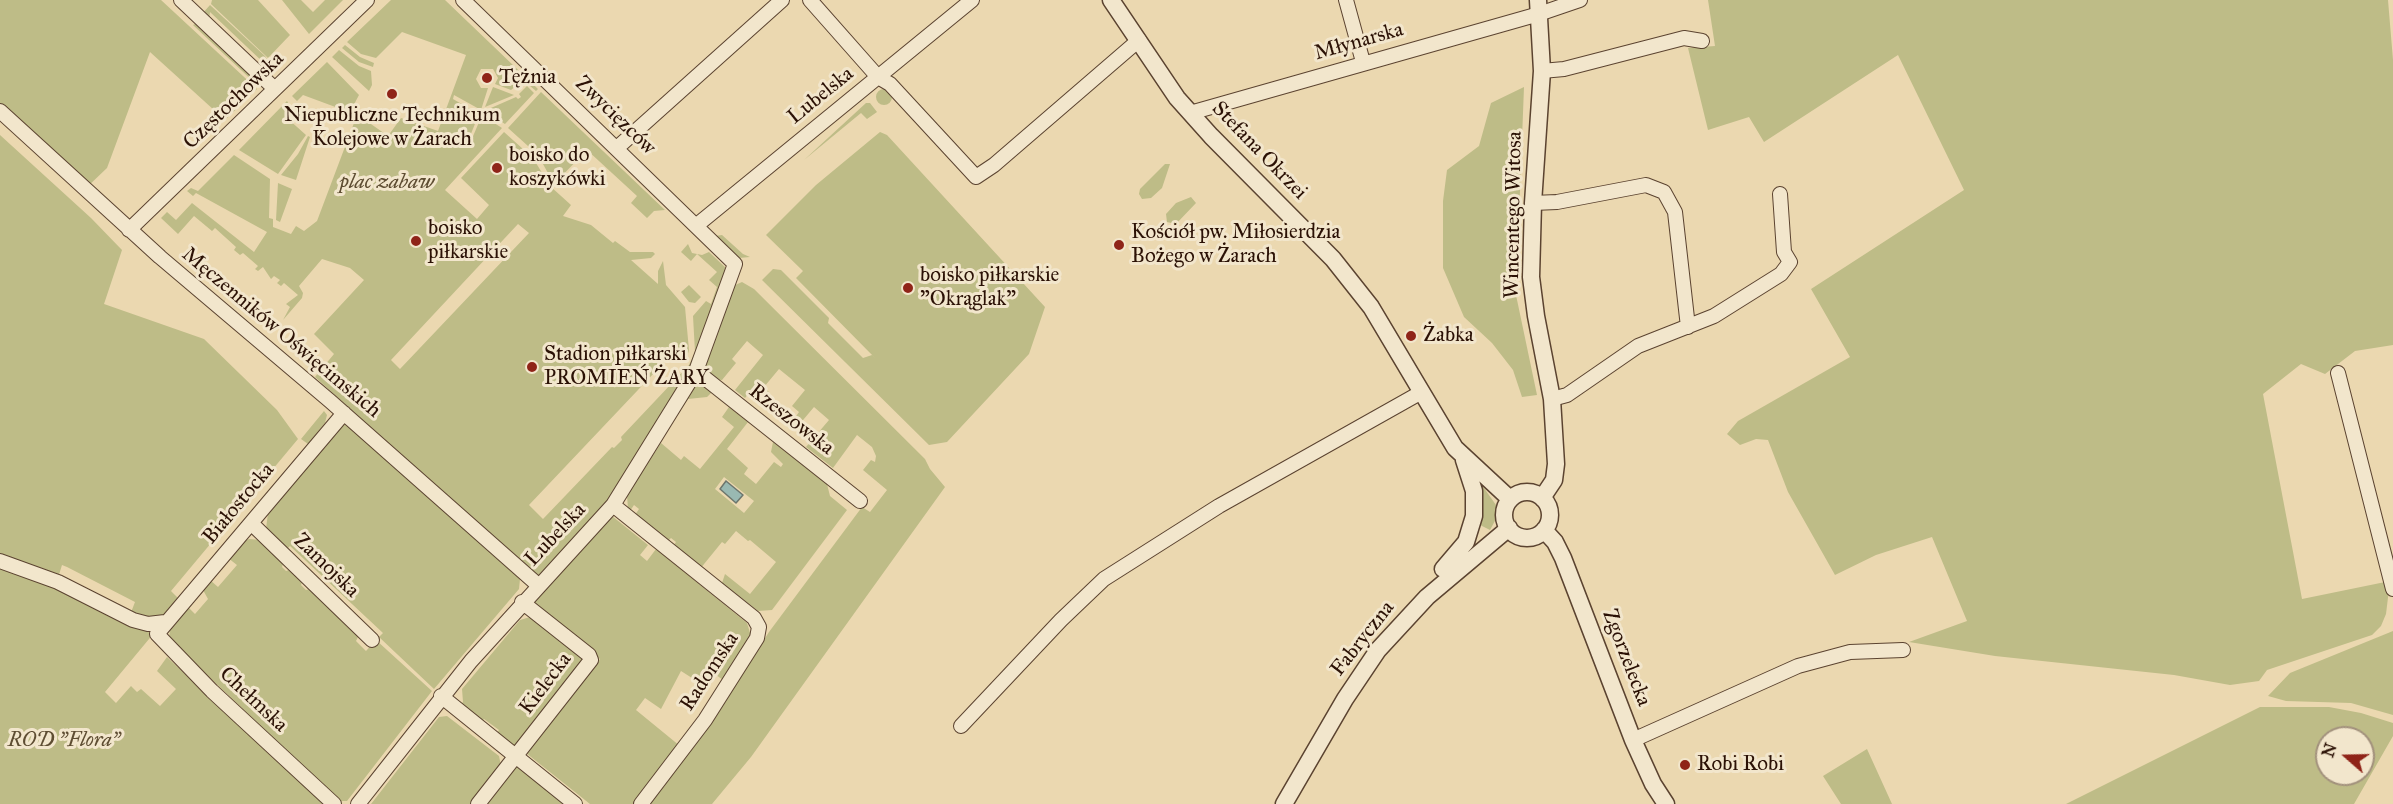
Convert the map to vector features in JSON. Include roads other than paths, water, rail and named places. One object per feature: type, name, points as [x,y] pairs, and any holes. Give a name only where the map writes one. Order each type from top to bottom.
[{"type":"street","points":[[181,0],[275,89]]},
{"type":"street","name":"Częstochowska","points":[[129,230],[367,0]]},
{"type":"street","name":"Zwycięzców","points":[[464,0],[618,147],[735,264]]},
{"type":"street","points":[[618,147],[782,0]]},
{"type":"street","points":[[810,0],[878,77],[890,84],[972,176],[980,177],[1139,40]]},
{"type":"street","name":"Lubelska","points":[[697,225],[972,0]]},
{"type":"street","name":"Stefana Okrzei","points":[[1112,0],[1177,98],[1334,259],[1371,307],[1420,393],[1462,456],[1510,499]]},
{"type":"street","points":[[1346,0],[1363,62]]},
{"type":"street","name":"Młynarska","points":[[1190,112],[1363,62],[1539,7],[1580,0]]},
{"type":"street","name":"Wincentego Witosa","points":[[1539,7],[1542,70],[1533,203],[1531,277],[1552,399],[1556,464],[1554,480],[1542,498]]},
{"type":"street","points":[[1542,70],[1564,69],[1684,38],[1702,41]]},
{"type":"street","name":"Męczenników Oświęcimskich","points":[[0,111],[129,230],[344,413],[538,585]]},
{"type":"street","points":[[1533,203],[1557,202],[1646,185],[1664,192],[1675,212],[1688,327]]},
{"type":"street","points":[[1552,399],[1567,395],[1638,346],[1714,316],[1781,274],[1790,262],[1785,252],[1780,194]]},
{"type":"street","name":"Lubelska","points":[[358,804],[441,696],[522,602],[613,505],[696,371],[735,264]]},
{"type":"street","name":"Rzeszowska","points":[[696,371],[860,501]]},
{"type":"street","points":[[2338,373],[2393,589]]},
{"type":"street","points":[[961,726],[1061,620],[1104,579],[1219,506],[1420,393]]},
{"type":"street","name":"Białostocka","points":[[165,622],[344,413]]},
{"type":"street","points":[[1423,601],[1433,581],[1458,554],[1471,528],[1474,490],[1462,456]]},
{"type":"street","points":[[1522,492],[1536,494],[1542,498],[1550,511],[1550,518],[1544,530],[1533,537],[1526,538],[1509,528],[1504,514],[1510,499],[1522,492]]},
{"type":"street","name":"Radomska","points":[[613,505],[754,618],[759,627],[757,638],[705,720],[641,804]]},
{"type":"street","name":"Zamojska","points":[[251,523],[372,640]]},
{"type":"street","name":"Fabryczna","points":[[1284,804],[1345,699],[1378,650],[1423,601],[1457,569],[1509,528]]},
{"type":"street","name":"Zgorzelecka","points":[[1544,530],[1555,542],[1573,580],[1633,740],[1653,784],[1666,804]]},
{"type":"street","points":[[0,561],[58,582],[133,620],[148,624],[165,622]]},
{"type":"street","name":"Kielecka","points":[[478,804],[591,660],[589,655],[522,602]]},
{"type":"street","name":"Chełmska","points":[[165,622],[157,634],[166,644],[212,691],[334,804]]},
{"type":"street","points":[[1633,740],[1798,666],[1850,652],[1903,650]]},
{"type":"street","points":[[441,696],[575,804]]},
{"type":"water","points":[[726,481],[743,495],[736,503],[720,489]]},
{"type":"place","name":"Tężnia","points":[[487,78]]},
{"type":"place","name":"Niepubliczne Technikum Kolejowe w Żarach","points":[[392,94]]},
{"type":"place","name":"boisko do koszykówki","points":[[497,168]]},
{"type":"place","name":"boisko piłkarskie","points":[[416,241]]},
{"type":"place","name":"Kościół pw. Miłosierdzia Bożego w Żarach","points":[[1119,245]]},
{"type":"place","name":"boisko piłkarskie \"Okrąglak\"","points":[[908,288]]},
{"type":"place","name":"Żabka","points":[[1411,336]]},
{"type":"place","name":"Stadion piłkarski PROMIEŃ ŻARY","points":[[532,367]]},
{"type":"place","name":"Robi Robi","points":[[1685,765]]},
{"type":"park label","name":"plac zabaw","points":[[387,183]]},
{"type":"park label","name":"ROD \"Flora\"","points":[[64,741]]}]
